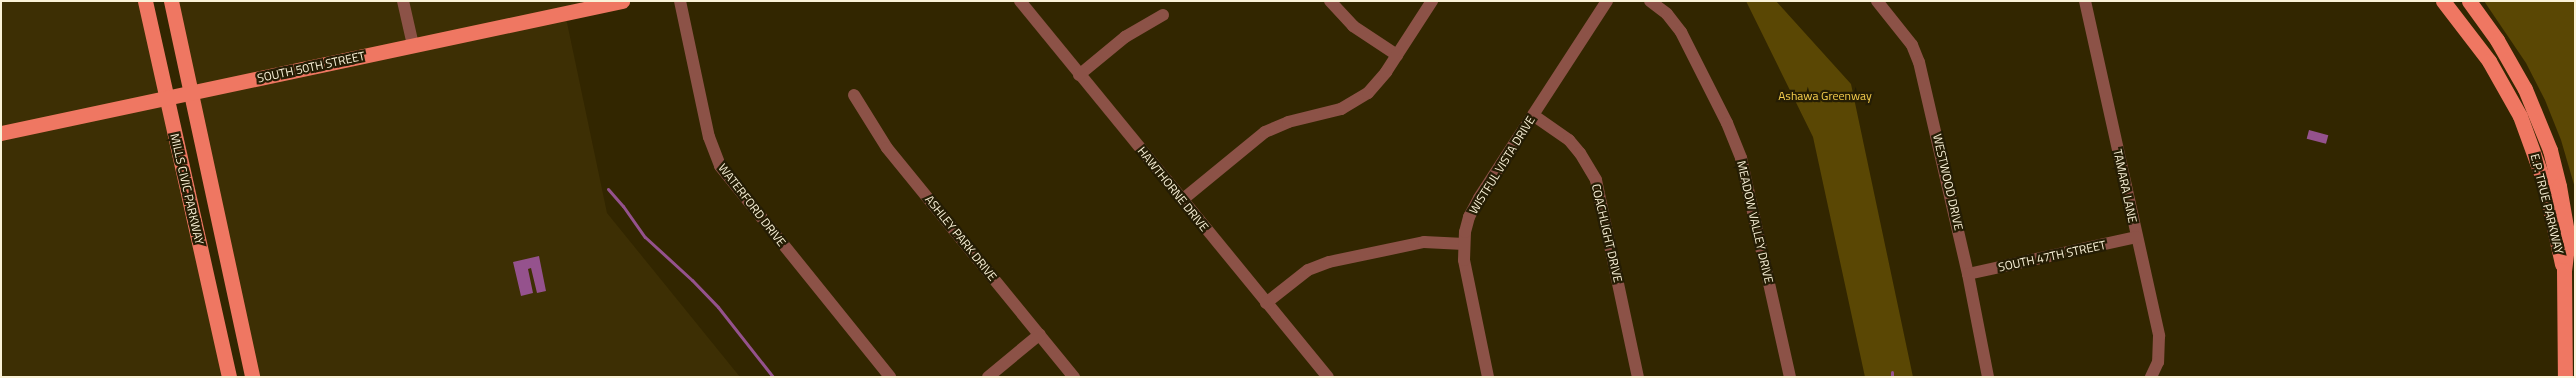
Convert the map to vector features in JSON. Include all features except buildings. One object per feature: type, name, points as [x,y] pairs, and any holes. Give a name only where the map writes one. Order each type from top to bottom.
[{"type":"main road","name":"MILLS CIVIC PARKWAY","points":[[145,1],[229,377]]},
{"type":"main road","name":"MILLS CIVIC PARKWAY","points":[[171,1],[252,377]]},
{"type":"main road","name":"SOUTH 50TH STREET","points":[[1,134],[622,1]]},
{"type":"main road","name":"E.P. TRUE PARKWAY","points":[[2469,1],[2497,40],[2526,89],[2550,150],[2559,186],[2568,238],[2564,270]]},
{"type":"main road","name":"E.P. TRUE PARKWAY","points":[[2445,4],[2489,61],[2520,116],[2544,182],[2555,240],[2564,270]]},
{"type":"main road","points":[[2564,270],[2565,377]]},
{"type":"street","points":[[403,1],[413,45]]},
{"type":"street","name":"WATERFORD DRIVE","points":[[680,1],[709,137],[720,166],[890,377]]},
{"type":"street","name":"HAWTHORNE DRIVE","points":[[1020,1],[1328,377]]},
{"type":"street","points":[[1330,1],[1353,26],[1397,55]]},
{"type":"street","points":[[1182,200],[1265,132],[1282,124],[1326,113],[1355,102],[1379,81],[1432,1]]},
{"type":"street","name":"WISTFUL VISTA DRIVE","points":[[1488,377],[1465,271],[1464,244],[1470,216],[1479,198],[1607,1]]},
{"type":"street","name":"MEADOW VALLEY DRIVE","points":[[1650,1],[1667,14],[1681,32],[1742,158],[1790,377]]},
{"type":"street","name":"WESTWOOD DRIVE","points":[[1877,1],[1912,45],[1919,62],[1968,274],[1988,377]]},
{"type":"street","name":"TAMARA LANE","points":[[2085,1],[2159,336],[2160,352],[2153,374]]},
{"type":"street","points":[[1079,75],[1125,38],[1163,15]]},
{"type":"street","name":"ASHLEY PARK DRIVE","points":[[854,95],[887,148],[1074,377]]},
{"type":"street","name":"COACHLIGHT DRIVE","points":[[1533,115],[1569,140],[1580,153],[1596,180],[1638,377]]},
{"type":"street","name":"SOUTH 47TH STREET","points":[[1968,274],[2136,237]]},
{"type":"street","points":[[1266,303],[1308,270],[1329,262],[1424,242],[1464,244]]},
{"type":"street","points":[[988,377],[1040,334]]},
{"type":"shaded area","points":[[1,1],[145,1],[229,377],[1,377]]},
{"type":"shaded area","points":[[171,1],[581,1],[582,9],[565,13],[607,213],[740,377],[252,377]]},
{"type":"shaded area","points":[[2309,130],[2328,135],[2326,144],[2307,139]]},
{"type":"shaded area","points":[[539,256],[546,291],[537,293],[531,268],[528,269],[533,293],[521,296],[513,262]]},
{"type":"green space","name":"Ashawa Greenway","points":[[1746,1],[1776,1],[1851,84],[1913,377],[1865,377],[1813,137]]},
{"type":"green space","points":[[2484,1],[2575,1],[2575,188],[2561,140],[2545,100],[2526,63]]},
{"type":"waterway","points":[[608,189],[623,206],[645,237],[718,307],[773,377]]},
{"type":"waterway","points":[[1892,372],[1892,377]]}]
